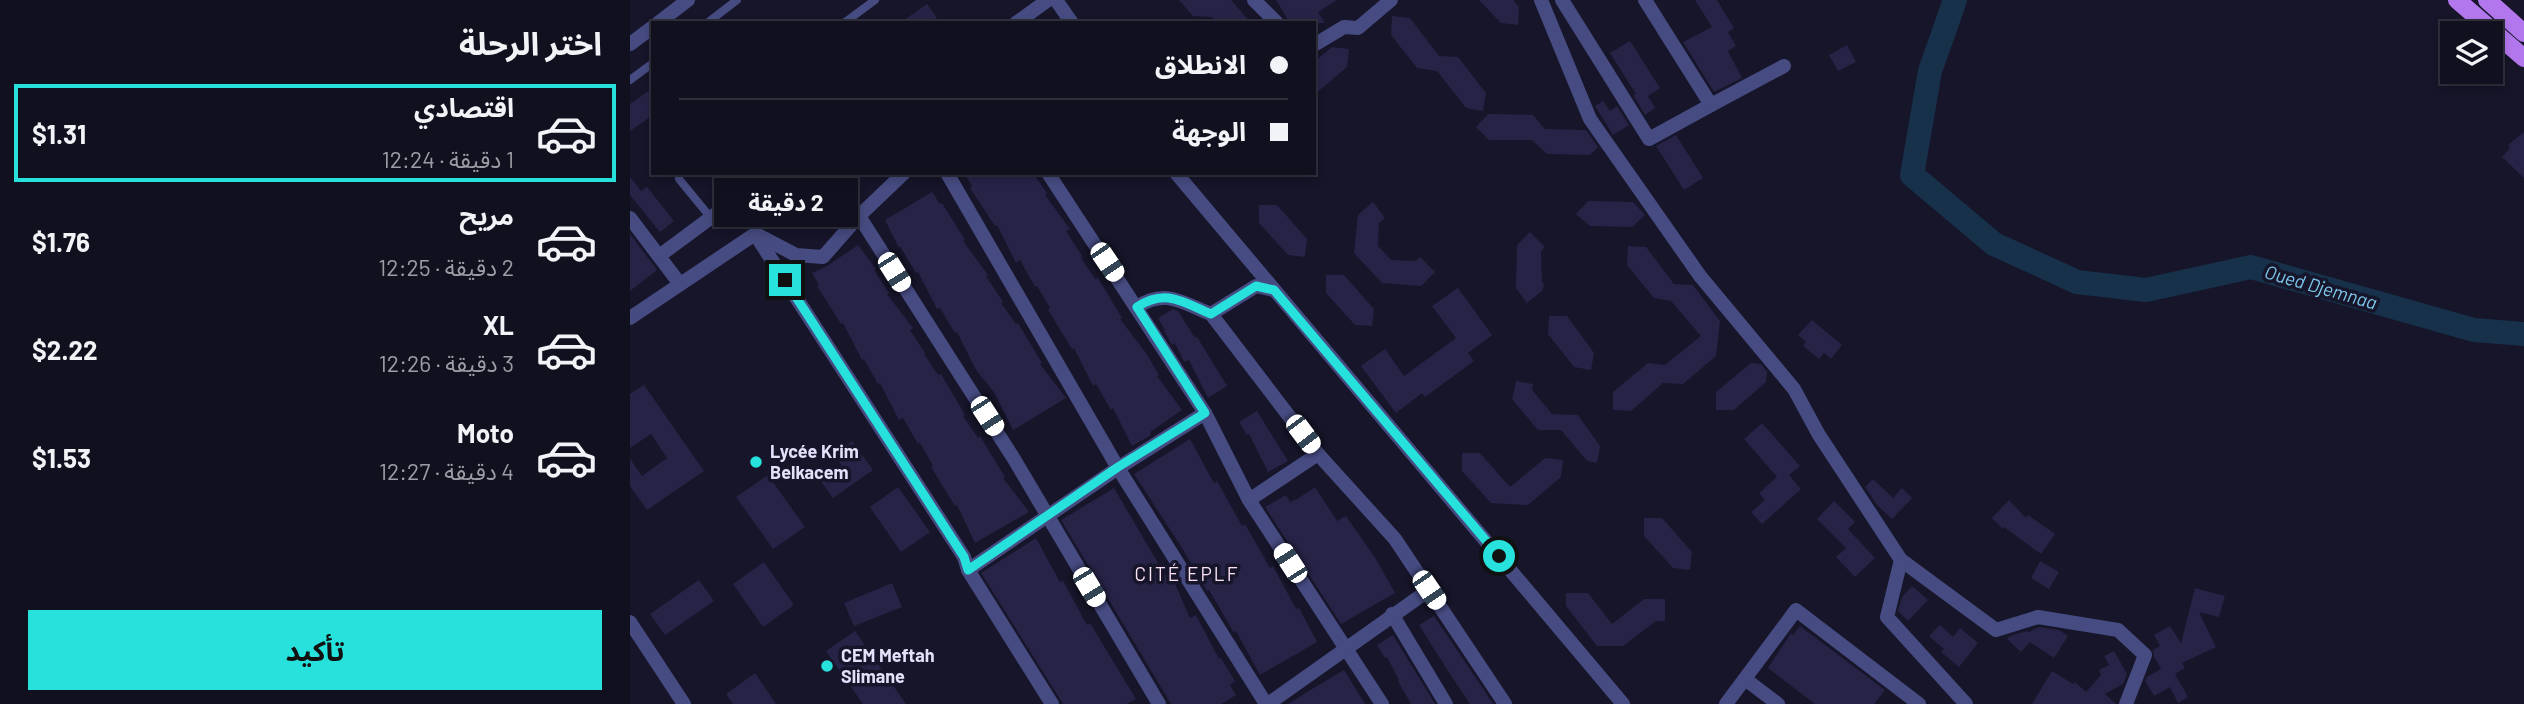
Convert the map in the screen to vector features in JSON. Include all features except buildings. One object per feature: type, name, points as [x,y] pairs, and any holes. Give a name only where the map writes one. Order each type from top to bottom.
[{"type":"main road","points":[[2457,0],[2524,58]]},
{"type":"main road","points":[[2487,0],[2524,33]]},
{"type":"street","points":[[662,21],[688,0]]},
{"type":"street","points":[[1019,21],[1048,0]]},
{"type":"street","points":[[1254,0],[1275,21]]},
{"type":"street","points":[[1316,44],[1344,27],[1358,28],[1391,0]]},
{"type":"street","points":[[1541,0],[1590,119],[1700,276],[1794,389],[1819,435],[1901,560],[1996,630],[2038,617],[2118,630],[2145,655],[2126,704]]},
{"type":"street","points":[[1562,0],[1649,139],[1784,66]]},
{"type":"street","points":[[1645,0],[1711,105]]},
{"type":"street","points":[[1063,3],[1071,21]]},
{"type":"street","points":[[630,44],[651,29]]},
{"type":"street","points":[[659,256],[768,175]]},
{"type":"street","points":[[755,234],[796,255],[824,257],[859,216],[902,175]]},
{"type":"street","points":[[948,175],[1118,467],[1267,704],[1429,590]]},
{"type":"street","points":[[1049,175],[1205,413],[1250,500],[1382,704]]},
{"type":"street","points":[[1178,175],[1623,704]]},
{"type":"street","points":[[859,216],[1014,459],[1159,704]]},
{"type":"street","points":[[630,218],[680,284]]},
{"type":"street","points":[[630,318],[755,234]]},
{"type":"street","points":[[755,234],[964,557],[968,570],[1052,704]]},
{"type":"street","points":[[1211,314],[1256,286],[1274,290]]},
{"type":"street","points":[[1137,307],[1150,299],[1170,297],[1211,314],[1318,454],[1395,538],[1505,704]]},
{"type":"street","points":[[968,570],[1118,467],[1205,413]]},
{"type":"street","points":[[1250,500],[1318,454]]},
{"type":"street","points":[[1901,560],[1887,617],[1966,704]]},
{"type":"street","points":[[1726,704],[1796,610],[1919,704]]},
{"type":"street","points":[[1392,614],[1446,704]]},
{"type":"street","points":[[631,625],[684,704]]},
{"type":"street","points":[[1745,678],[1779,704]]},
{"type":"lane","points":[[710,21],[737,0]]},
{"type":"lane","points":[[848,21],[875,0]]},
{"type":"lane","points":[[630,80],[651,64]]},
{"type":"lane","points":[[679,175],[711,218]]},
{"type":"waterway","name":"Oued Djemnaa","points":[[1955,0],[1930,71],[1912,175],[1994,244],[2077,282],[2146,290],[2251,267],[2474,330],[2524,334]]},
{"type":"place","name":"Lycée Krim Belkacem","points":[[756,462]]},
{"type":"place","name":"CEM Meftah Slimane","points":[[827,666]]},
{"type":"district","name":"CITÉ EPLF","points":[[1187,574]]},
{"type":"route","points":[[785,280],[964,557],[968,570],[1118,467],[1205,413],[1137,307],[1150,299],[1170,297],[1211,314],[1256,286],[1274,290],[1499,556]]}]
